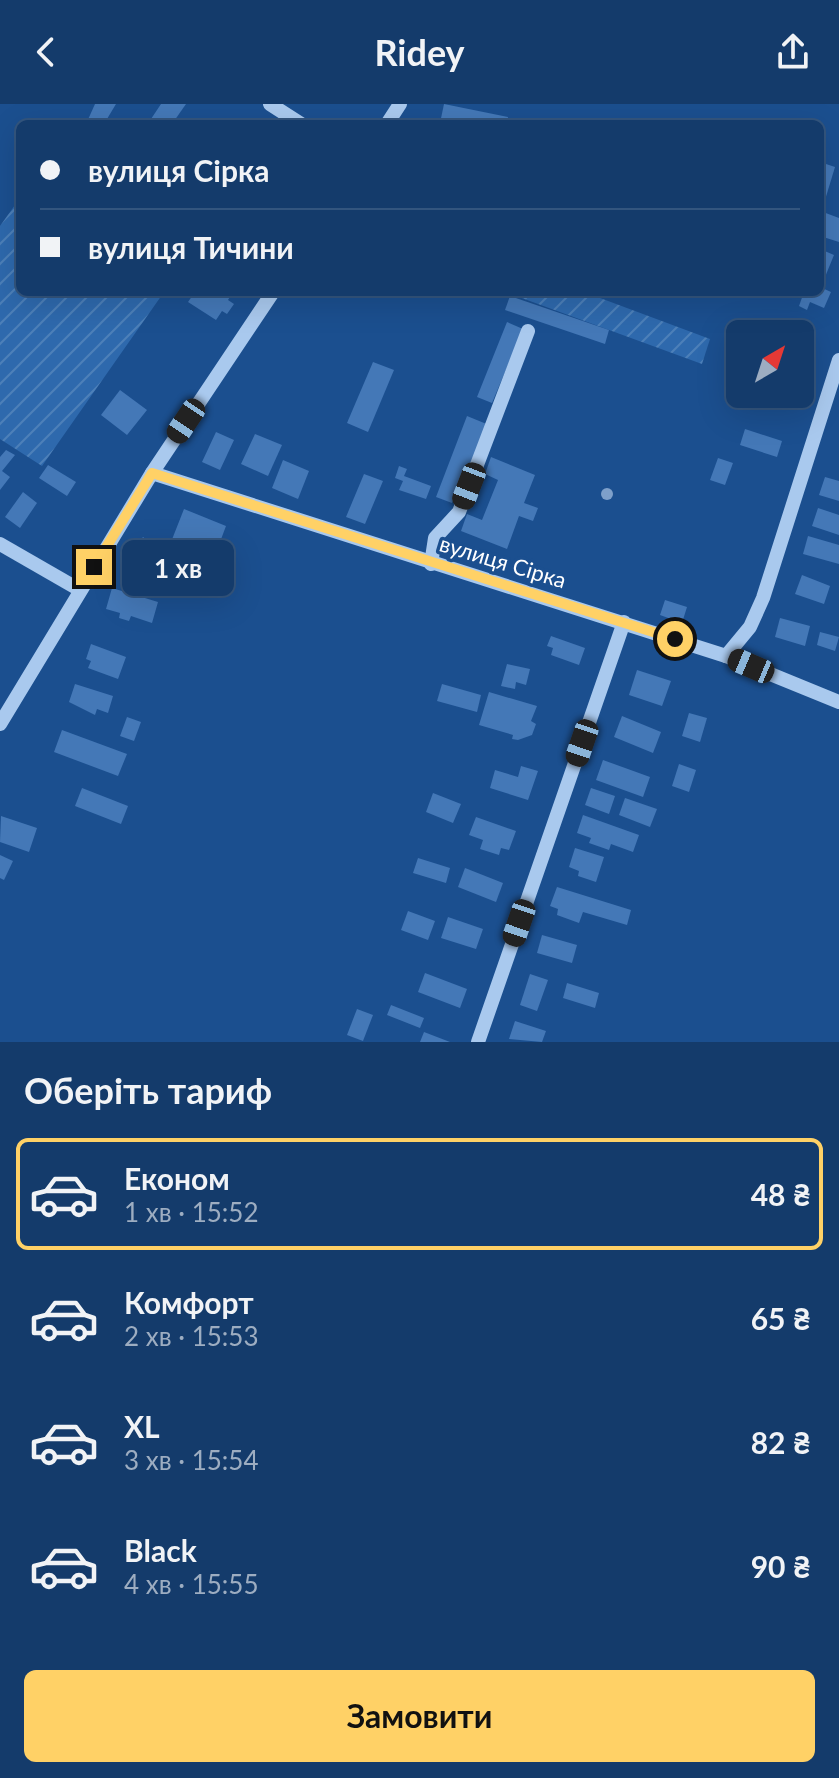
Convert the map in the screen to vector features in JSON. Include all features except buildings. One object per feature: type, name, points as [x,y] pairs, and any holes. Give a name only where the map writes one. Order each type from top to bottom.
[{"type":"street","points":[[270,104],[295,120]]},
{"type":"street","points":[[0,724],[152,473],[270,296]]},
{"type":"street","points":[[431,564],[435,538],[459,512],[528,331]]},
{"type":"street","points":[[726,656],[750,627],[763,598],[839,360]]},
{"type":"street","name":"вулиця Сірка","points":[[152,473],[431,564],[624,622],[726,656],[839,702]]},
{"type":"street","points":[[0,544],[80,590]]},
{"type":"street","points":[[478,1042],[624,622]]},
{"type":"shaded area","points":[[16,204],[16,296],[161,296],[42,466],[0,439],[0,226]]},
{"type":"shaded area","points":[[516,296],[595,296],[710,339],[702,364]]},
{"type":"route","points":[[94,567],[152,473],[675,639]]}]
